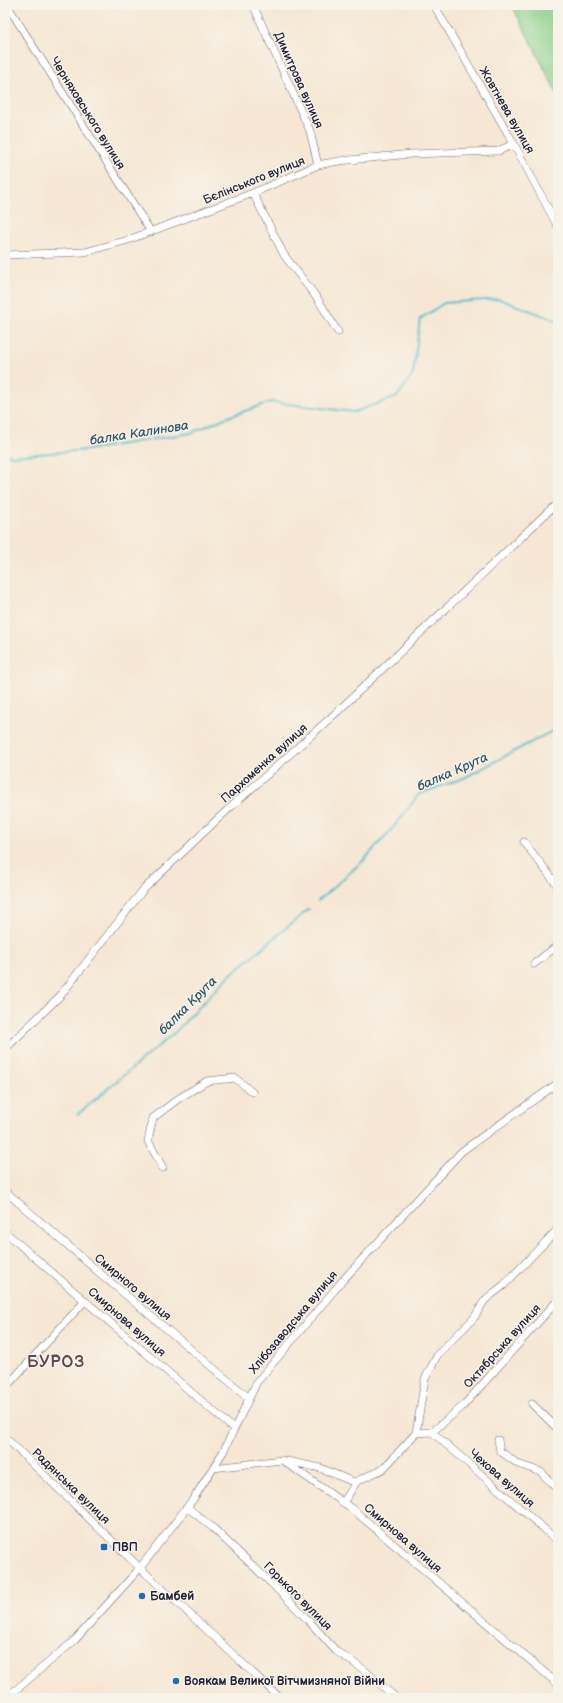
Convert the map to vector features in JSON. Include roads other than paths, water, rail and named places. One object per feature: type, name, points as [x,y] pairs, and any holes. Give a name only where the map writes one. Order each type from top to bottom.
[{"type":"street","name":"Черняховського вулиця","points":[[7,5],[151,232]]},
{"type":"street","name":"Димитрова вулиця","points":[[253,5],[310,131],[318,165]]},
{"type":"street","name":"Жовтнева вулиця","points":[[434,5],[514,144],[558,227]]},
{"type":"street","name":"Бєлінського вулиця","points":[[5,255],[84,252],[151,232],[253,193],[318,165],[339,161],[411,154],[498,151],[514,144]]},
{"type":"street","points":[[253,193],[284,255],[317,298],[338,332]]},
{"type":"street","name":"Пархоменка вулиця","points":[[5,1049],[60,996],[143,890],[222,815],[337,712],[553,507]]},
{"type":"street","points":[[524,842],[558,886]]},
{"type":"street","points":[[534,964],[558,945]]},
{"type":"street","points":[[163,1168],[148,1141],[153,1118],[178,1098],[207,1081],[235,1078],[252,1092]]},
{"type":"street","name":"Хлібозаводська вулиця","points":[[5,1697],[18,1689],[75,1640],[140,1568],[187,1507],[224,1452],[257,1382],[343,1280],[462,1151],[558,1083]]},
{"type":"street","name":"Смирного вулиця","points":[[5,1191],[102,1275],[249,1398]]},
{"type":"street","points":[[344,1502],[357,1481],[383,1469],[416,1434],[425,1379],[438,1354],[474,1318],[485,1300],[504,1285],[558,1229]]},
{"type":"street","name":"Смирнова вулиця","points":[[5,1232],[234,1429]]},
{"type":"street","name":"Октябрська вулиця","points":[[432,1432],[463,1406],[558,1300]]},
{"type":"street","points":[[5,1388],[85,1301]]},
{"type":"street","points":[[532,1404],[558,1429]]},
{"type":"street","points":[[416,1434],[432,1432]]},
{"type":"street","name":"Чехова вулиця","points":[[432,1432],[558,1541]]},
{"type":"street","name":"Радянська вулиця","points":[[5,1437],[140,1568],[280,1698]]},
{"type":"street","points":[[498,1440],[500,1451],[518,1464],[541,1472],[558,1490]]},
{"type":"street","points":[[213,1468],[282,1460],[320,1468],[356,1483]]},
{"type":"street","name":"Смирнова вулиця","points":[[282,1460],[344,1502],[558,1684]]},
{"type":"street","name":"Горького вулиця","points":[[187,1507],[213,1528],[271,1583],[336,1651],[363,1669],[396,1698]]},
{"type":"waterway","name":"балка Калинова","points":[[5,454],[13,456],[87,450],[191,433],[225,418],[271,402],[354,412],[397,397],[413,374],[420,319],[444,303],[499,299],[558,321]]},
{"type":"waterway","name":"балка Крута","points":[[318,901],[364,860],[398,822],[419,794],[464,778],[558,728]]},
{"type":"waterway","name":"балка Крута","points":[[78,1114],[176,1031],[230,975],[309,909]]},
{"type":"place","name":"ПВП","points":[[104,1547]]},
{"type":"place","name":"Бамбей","points":[[142,1596]]},
{"type":"place","name":"Воякам Великої Вітчмизняної Війни","points":[[176,1681]]},
{"type":"district","name":"БУРОЗ","points":[[56,1361]]}]
